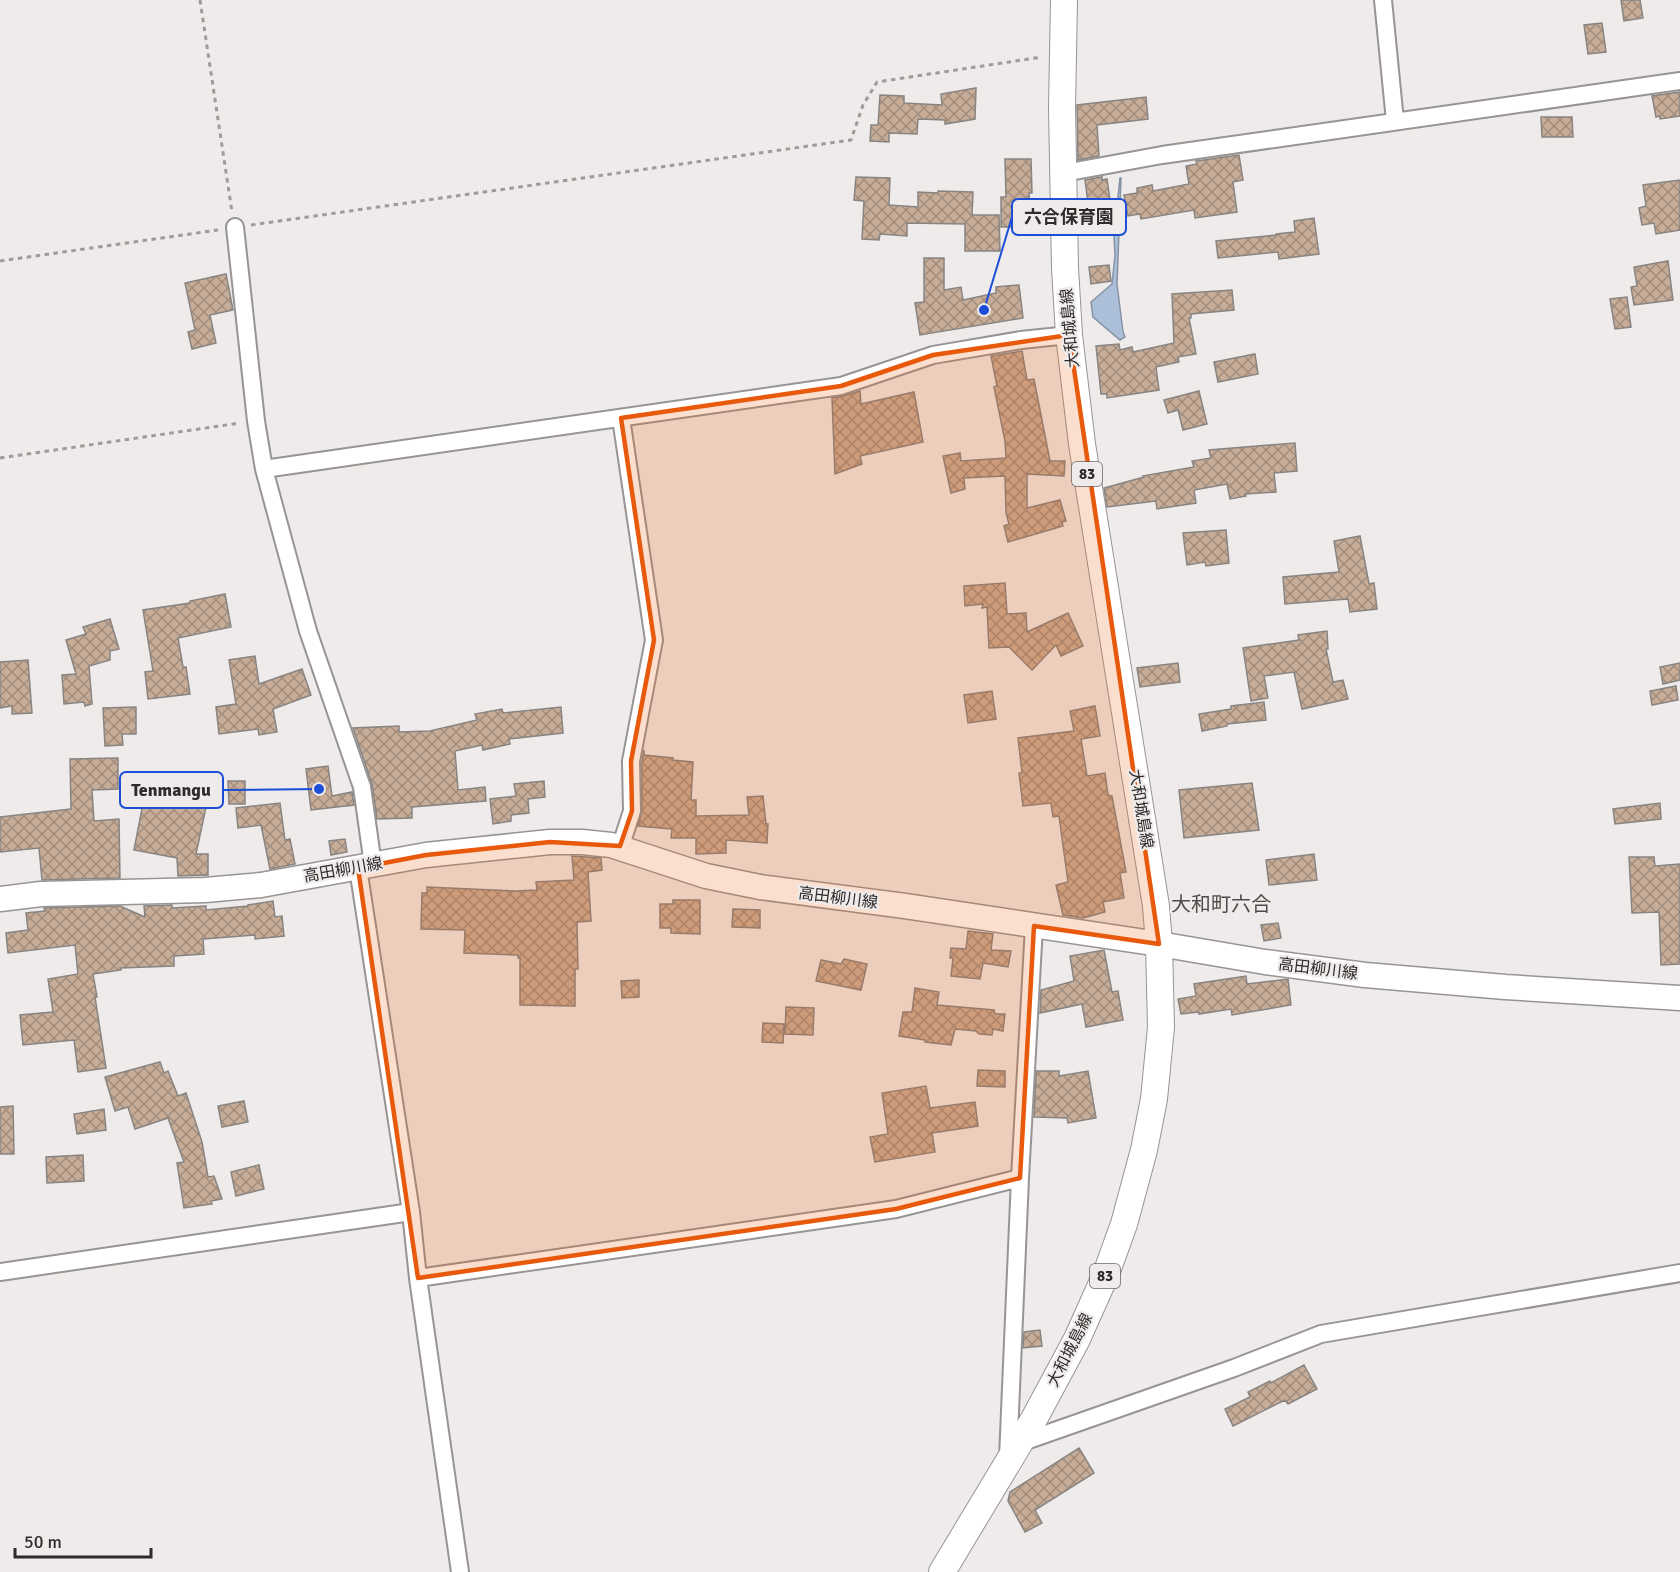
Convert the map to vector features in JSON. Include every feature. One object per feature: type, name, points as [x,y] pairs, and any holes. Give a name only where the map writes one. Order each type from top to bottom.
[{"type":"main road","name":"大和城島線","points":[[942,1572],[1034,1419],[1077,1339],[1106,1274],[1124,1224],[1144,1149],[1154,1098],[1161,1027],[1156,906],[1082,444],[1069,335],[1065,268],[1062,54],[1064,0]]},
{"type":"main road","name":"高田柳川線","points":[[0,899],[40,894],[205,890],[261,885],[426,855],[550,842],[582,842],[611,845],[706,876],[760,887],[1159,944],[1265,962],[1365,975],[1680,998]]},
{"type":"street","points":[[1383,0],[1395,121]]},
{"type":"street","points":[[1064,172],[1161,155],[1680,81]]},
{"type":"street","points":[[234,227],[256,421],[264,469],[308,632],[362,787],[366,866],[418,1278],[460,1572]]},
{"type":"street","points":[[264,469],[841,386],[933,355],[1021,340],[1069,335]]},
{"type":"street","points":[[620,848],[632,811],[631,761],[654,640],[621,418]]},
{"type":"street","points":[[1034,926],[1020,1178],[1014,1452],[1321,1334],[1680,1273]]},
{"type":"street","points":[[418,1278],[896,1209],[1020,1178]]},
{"type":"street","points":[[0,1272],[411,1212]]},
{"type":"path","points":[[200,0],[234,227]]},
{"type":"path","points":[[0,261],[851,140],[863,105],[877,82],[1062,54]]},
{"type":"path","points":[[0,458],[256,421]]},
{"type":"highlighted area","points":[[1069,335],[1159,944],[1034,926],[1020,1178],[896,1209],[418,1278],[358,868],[426,855],[550,842],[620,846],[632,811],[631,761],[654,640],[621,418],[841,386],[933,355]]},
{"type":"water","points":[[1120,178],[1117,284],[1125,337],[1120,340],[1093,317],[1091,302],[1112,284]]},
{"type":"building","points":[[1621,0],[1640,0],[1643,18],[1624,21]]},
{"type":"building","points":[[1602,23],[1606,52],[1588,54],[1584,25]]},
{"type":"building","points":[[976,88],[975,119],[945,124],[945,120],[918,119],[917,134],[889,133],[889,142],[870,141],[871,125],[878,125],[880,95],[904,96],[904,103],[942,105],[941,94]]},
{"type":"building","points":[[1680,92],[1680,116],[1660,119],[1660,116],[1656,117],[1652,96]]},
{"type":"building","points":[[1146,97],[1148,119],[1097,125],[1099,156],[1078,160],[1077,105]]},
{"type":"building","points":[[1541,117],[1572,117],[1573,137],[1542,137]]},
{"type":"building","points":[[1239,155],[1243,180],[1233,182],[1237,212],[1195,218],[1194,210],[1141,219],[1140,214],[1128,216],[1124,195],[1137,193],[1137,188],[1152,185],[1153,191],[1189,184],[1186,166],[1197,164],[1196,161]]},
{"type":"building","points":[[1005,159],[1031,159],[1030,227],[1001,227],[1001,197],[1006,197]]},
{"type":"building","points":[[856,177],[890,178],[889,205],[918,207],[918,192],[973,192],[972,215],[999,215],[1000,251],[965,251],[965,224],[907,223],[907,236],[880,234],[879,240],[862,239],[864,201],[854,200]]},
{"type":"building","points":[[1102,177],[1102,180],[1107,179],[1111,207],[1089,210],[1085,180]]},
{"type":"building","points":[[1680,180],[1680,230],[1656,234],[1654,223],[1642,225],[1639,208],[1646,206],[1643,185]]},
{"type":"building","points":[[1314,218],[1319,254],[1279,259],[1278,252],[1218,258],[1216,241],[1295,232],[1294,221]]},
{"type":"building","points":[[924,258],[944,258],[944,290],[961,287],[963,300],[996,293],[996,287],[1019,285],[1023,318],[920,335],[915,303],[924,302]]},
{"type":"building","points":[[1668,261],[1673,300],[1634,305],[1631,287],[1637,286],[1634,267]]},
{"type":"building","points":[[1109,265],[1111,281],[1091,284],[1089,267]]},
{"type":"building","points":[[226,274],[233,310],[210,315],[216,343],[192,349],[188,332],[195,330],[185,283]]},
{"type":"building","points":[[1232,290],[1234,310],[1191,314],[1189,318],[1196,354],[1178,357],[1179,362],[1156,367],[1159,390],[1107,398],[1107,394],[1101,394],[1096,346],[1119,344],[1120,350],[1132,347],[1133,352],[1174,343],[1172,294]]},
{"type":"building","points":[[1627,297],[1631,327],[1615,329],[1610,299]]},
{"type":"building","points":[[1022,351],[1027,380],[1034,379],[1050,461],[1065,461],[1064,476],[1027,474],[1027,508],[1060,500],[1066,521],[1062,522],[1063,526],[1008,542],[1004,526],[1009,524],[1006,513],[1005,476],[964,478],[965,489],[951,493],[943,456],[960,453],[961,461],[1006,458],[991,356]]},
{"type":"building","points":[[1255,354],[1258,374],[1218,382],[1214,362]]},
{"type":"building","points":[[860,391],[861,404],[914,392],[923,442],[860,456],[862,464],[835,474],[832,398]]},
{"type":"building","points":[[1199,391],[1207,424],[1183,430],[1178,410],[1168,413],[1164,400]]},
{"type":"building","points":[[1295,443],[1297,471],[1274,473],[1276,492],[1245,494],[1246,496],[1230,499],[1227,484],[1194,490],[1196,503],[1157,509],[1156,501],[1107,507],[1104,488],[1143,476],[1194,467],[1192,461],[1211,458],[1209,450]]},
{"type":"building","points":[[1226,530],[1229,563],[1206,566],[1205,562],[1187,565],[1183,533]]},
{"type":"building","points":[[1360,536],[1369,584],[1374,583],[1377,609],[1350,612],[1348,599],[1285,604],[1283,577],[1339,572],[1334,541]]},
{"type":"building","points":[[1005,583],[1007,614],[1026,613],[1027,632],[1068,613],[1083,646],[1061,656],[1056,645],[1032,670],[1009,647],[989,648],[987,607],[982,608],[983,604],[965,606],[964,586]]},
{"type":"building","points":[[225,594],[231,627],[178,638],[190,694],[148,699],[145,672],[153,671],[143,610],[190,603],[190,601]]},
{"type":"building","points":[[110,619],[119,649],[110,651],[110,660],[89,666],[92,704],[85,706],[84,702],[64,704],[62,675],[76,674],[66,640],[86,634],[83,627]]},
{"type":"building","points":[[1327,631],[1328,649],[1326,649],[1333,682],[1343,680],[1348,699],[1302,709],[1294,672],[1264,676],[1268,698],[1251,701],[1243,648],[1299,640],[1298,635]]},
{"type":"building","points":[[255,656],[259,684],[302,669],[311,695],[273,709],[277,732],[259,735],[258,729],[219,734],[216,707],[236,704],[229,660]]},
{"type":"building","points":[[28,660],[32,713],[12,714],[12,706],[0,708],[0,662]]},
{"type":"building","points":[[1178,663],[1180,682],[1140,687],[1137,668]]},
{"type":"building","points":[[1680,663],[1680,680],[1663,684],[1660,667]]},
{"type":"building","points":[[1676,686],[1678,700],[1652,705],[1650,691]]},
{"type":"building","points":[[992,691],[996,719],[968,723],[964,695]]},
{"type":"building","points":[[1264,702],[1266,720],[1227,724],[1227,726],[1202,731],[1199,714],[1231,709],[1231,706]]},
{"type":"building","points":[[1095,706],[1100,736],[1081,739],[1087,776],[1105,773],[1108,795],[1112,796],[1126,872],[1120,873],[1124,898],[1103,902],[1105,912],[1083,918],[1063,915],[1056,885],[1068,882],[1059,816],[1053,817],[1051,803],[1023,806],[1018,738],[1074,731],[1070,711]]},
{"type":"building","points":[[136,707],[136,734],[122,734],[123,745],[105,746],[103,708]]},
{"type":"building","points":[[561,707],[563,733],[509,739],[510,744],[483,750],[482,745],[455,751],[458,790],[485,787],[486,801],[412,807],[412,818],[377,819],[372,784],[353,728],[399,726],[399,732],[430,731],[477,720],[475,714],[502,709],[503,713]]},
{"type":"building","points":[[644,750],[644,755],[693,762],[691,800],[696,800],[696,816],[749,815],[747,797],[763,796],[766,824],[768,824],[767,843],[726,840],[726,853],[696,854],[696,838],[671,838],[672,829],[638,826],[642,811]]},
{"type":"building","points":[[118,758],[118,789],[92,790],[94,821],[119,819],[120,878],[42,880],[39,848],[0,852],[0,817],[71,809],[70,759]]},
{"type":"building","points":[[328,766],[332,796],[352,792],[354,805],[311,810],[306,769]]},
{"type":"building","points":[[228,781],[245,781],[245,804],[229,804]]},
{"type":"building","points":[[544,781],[545,797],[528,799],[529,813],[511,815],[511,821],[493,824],[490,799],[516,796],[514,784]]},
{"type":"building","points":[[1252,783],[1259,830],[1184,838],[1179,790]]},
{"type":"building","points":[[164,793],[184,797],[184,793],[208,798],[196,854],[208,854],[208,875],[178,876],[177,858],[134,850],[144,798],[162,801]]},
{"type":"building","points":[[280,803],[285,840],[290,839],[295,864],[270,869],[261,825],[238,828],[236,808]]},
{"type":"building","points":[[1660,803],[1661,819],[1615,824],[1613,809]]},
{"type":"building","points":[[345,839],[347,852],[331,855],[329,841]]},
{"type":"building","points":[[1314,854],[1317,880],[1269,885],[1266,860]]},
{"type":"building","points":[[572,856],[601,858],[602,870],[588,872],[591,921],[577,922],[578,969],[575,969],[575,1006],[520,1005],[520,958],[518,955],[464,953],[465,930],[421,929],[422,893],[427,893],[427,887],[537,890],[536,882],[574,880]]},
{"type":"building","points":[[1629,857],[1654,857],[1655,866],[1680,864],[1680,964],[1661,965],[1659,912],[1632,913]]},
{"type":"building","points":[[673,900],[700,900],[700,934],[671,933],[671,928],[660,928],[660,904],[673,904]]},
{"type":"building","points":[[273,901],[275,917],[282,916],[284,936],[255,939],[255,935],[203,939],[204,954],[174,956],[174,966],[120,968],[121,970],[93,974],[106,1068],[78,1072],[74,1040],[23,1045],[20,1015],[53,1012],[48,979],[78,974],[75,945],[8,953],[6,933],[28,930],[26,913],[45,911],[44,908],[120,906],[145,917],[144,906],[172,905],[172,908],[206,906],[206,910]]},
{"type":"building","points":[[733,909],[760,910],[760,928],[732,927]]},
{"type":"building","points":[[1278,923],[1281,938],[1264,941],[1261,925]]},
{"type":"building","points":[[968,931],[993,934],[991,950],[1011,951],[1008,967],[983,963],[980,979],[951,976],[953,958],[950,958],[951,948],[966,949]]},
{"type":"building","points":[[1104,950],[1112,992],[1118,991],[1123,1020],[1086,1027],[1082,1004],[1040,1013],[1041,990],[1074,981],[1070,956]]},
{"type":"building","points":[[844,959],[867,964],[861,990],[816,981],[821,960],[841,964]]},
{"type":"building","points":[[1246,976],[1247,984],[1288,979],[1291,1005],[1232,1015],[1231,1009],[1181,1014],[1178,999],[1196,996],[1194,984]]},
{"type":"building","points":[[639,980],[639,997],[622,998],[621,981]]},
{"type":"building","points":[[915,988],[939,992],[937,1005],[994,1010],[995,1014],[1005,1014],[1003,1031],[993,1029],[992,1035],[955,1029],[951,1045],[899,1036],[903,1012],[912,1012]]},
{"type":"building","points":[[786,1007],[814,1008],[813,1035],[785,1034]]},
{"type":"building","points":[[763,1023],[784,1024],[783,1043],[762,1042]]},
{"type":"building","points":[[160,1062],[164,1073],[168,1071],[178,1096],[186,1093],[202,1142],[208,1177],[214,1176],[222,1199],[211,1201],[212,1204],[184,1208],[177,1163],[184,1162],[168,1118],[135,1129],[128,1107],[115,1111],[105,1077]]},
{"type":"building","points":[[978,1070],[1005,1071],[1005,1087],[977,1086]]},
{"type":"building","points":[[1036,1071],[1059,1071],[1059,1076],[1088,1071],[1096,1118],[1068,1123],[1067,1118],[1034,1117]]},
{"type":"building","points":[[926,1086],[930,1108],[975,1102],[978,1126],[932,1133],[935,1152],[875,1162],[870,1137],[888,1134],[882,1093]]},
{"type":"building","points":[[244,1101],[248,1122],[222,1127],[218,1106]]},
{"type":"building","points":[[13,1106],[14,1154],[0,1154],[0,1107]]},
{"type":"building","points":[[104,1109],[106,1130],[77,1134],[74,1114]]},
{"type":"building","points":[[83,1155],[84,1181],[47,1183],[46,1157]]},
{"type":"building","points":[[259,1165],[264,1189],[236,1196],[231,1172]]},
{"type":"building","points":[[1040,1330],[1042,1346],[1023,1348],[1024,1332]]},
{"type":"building","points":[[1304,1365],[1317,1389],[1288,1404],[1285,1400],[1233,1426],[1225,1409],[1250,1397],[1248,1392],[1270,1381],[1271,1383]]},
{"type":"building","points":[[1079,1448],[1094,1473],[1035,1510],[1042,1523],[1025,1532],[1008,1501],[1010,1492]]},
{"type":"place","name":"六合保育園","points":[[984,310]]},
{"type":"place","name":"Tenmangu","points":[[319,789]]},
{"type":"district","name":"大和町六合","points":[[1221,904]]}]
